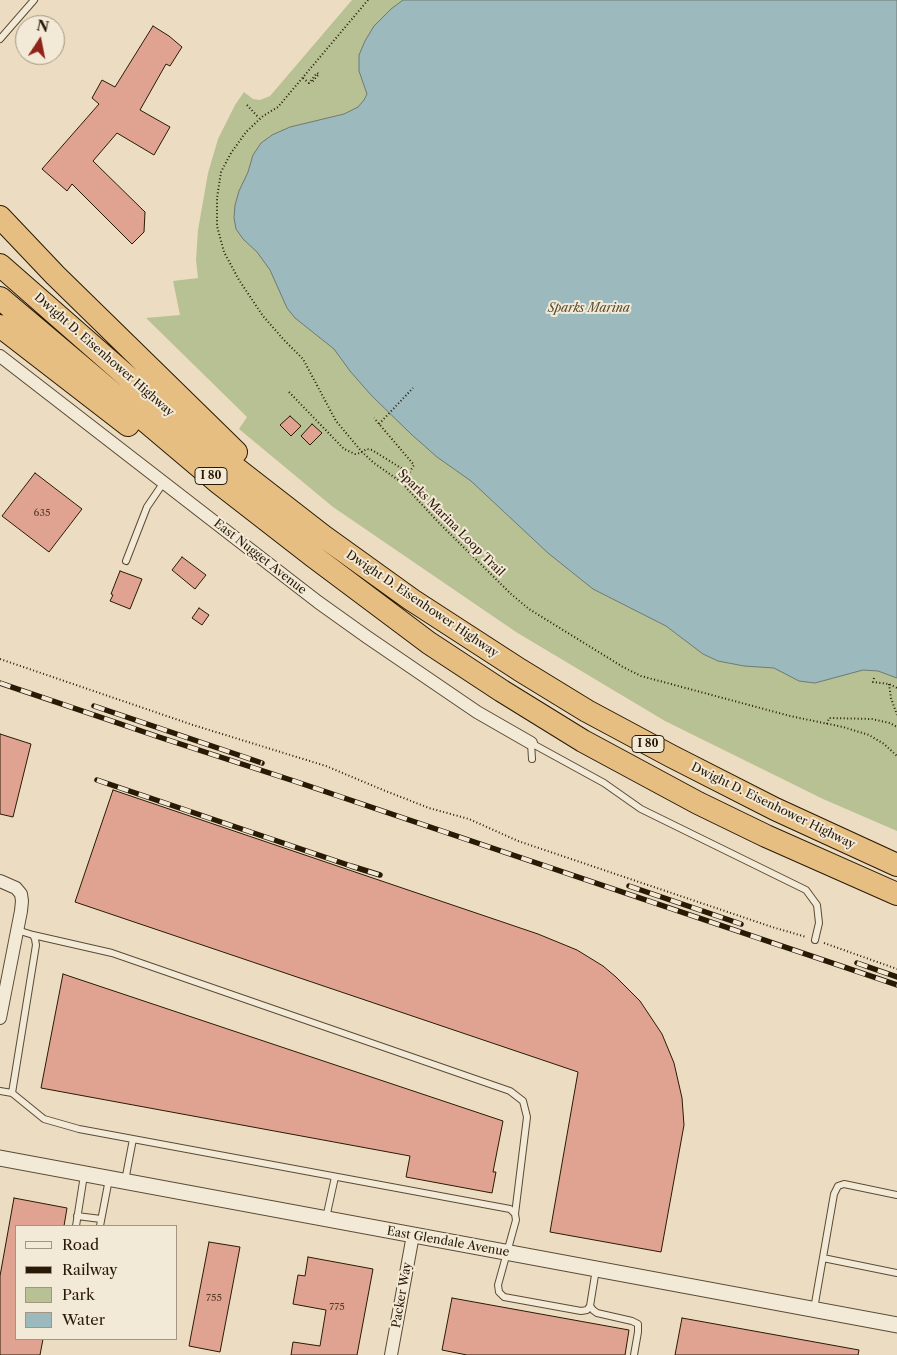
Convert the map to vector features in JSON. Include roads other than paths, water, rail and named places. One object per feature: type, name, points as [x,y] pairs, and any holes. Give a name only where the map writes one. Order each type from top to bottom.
[{"type":"highway","points":[[0,217],[55,275],[239,455],[272,483],[383,567],[412,600]]},
{"type":"highway","name":"Dwight D. Eisenhower Highway","points":[[0,264],[202,442],[322,536],[412,600],[587,711],[775,809],[897,865]]},
{"type":"highway","name":"Dwight D. Eisenhower Highway","points":[[0,298],[219,482],[313,556],[429,643],[583,741],[766,836],[897,894]]},
{"type":"highway","points":[[0,326],[283,546],[371,611],[429,643]]},
{"type":"street","name":"East Nugget Avenue","points":[[0,356],[318,602],[477,712],[531,743]]},
{"type":"street","points":[[0,880],[12,885],[19,891],[22,901],[0,1018]]},
{"type":"street","name":"East Glendale Avenue","points":[[0,1158],[897,1324]]},
{"type":"street","name":"Packer Way","points":[[391,1355],[413,1235]]},
{"type":"lane","points":[[0,39],[34,0]]},
{"type":"lane","points":[[126,561],[147,508],[164,482]]},
{"type":"lane","points":[[531,743],[532,759]]},
{"type":"lane","points":[[531,743],[604,783],[641,809],[806,890],[817,906],[819,923],[815,940]]},
{"type":"lane","points":[[17,930],[33,936],[112,953],[510,1092],[523,1101],[526,1117],[515,1214],[516,1220],[498,1285],[499,1292],[504,1297],[581,1311],[587,1310],[590,1306],[596,1269]]},
{"type":"lane","points":[[12,1093],[36,945],[33,936]]},
{"type":"lane","points":[[0,1091],[12,1093],[44,1119],[79,1129],[510,1209],[515,1214]]},
{"type":"lane","points":[[125,1182],[133,1139]]},
{"type":"lane","points":[[76,1225],[84,1175]]},
{"type":"lane","points":[[326,1219],[335,1177]]},
{"type":"lane","points":[[77,1216],[101,1223],[108,1179]]},
{"type":"lane","points":[[814,1309],[834,1194],[838,1186],[844,1184],[897,1195]]},
{"type":"lane","points":[[823,1258],[897,1273]]},
{"type":"lane","points":[[590,1306],[597,1313],[638,1324],[634,1355]]},
{"type":"water","name":"Sparks Marina","points":[[403,0],[897,0],[897,678],[878,671],[863,670],[815,683],[799,681],[774,668],[744,666],[718,661],[703,654],[666,626],[593,589],[548,553],[471,481],[437,457],[411,434],[371,395],[334,349],[295,318],[287,308],[270,270],[236,229],[234,218],[235,205],[239,191],[248,172],[253,155],[261,143],[272,135],[290,127],[344,114],[358,107],[367,94],[359,71],[359,55],[374,26]]},
{"type":"railway","points":[[0,683],[897,985]]},
{"type":"railway","points":[[94,706],[262,763]]},
{"type":"railway","points":[[97,780],[380,875]]},
{"type":"railway","points":[[629,886],[741,924]]},
{"type":"railway","points":[[857,963],[897,977]]}]
